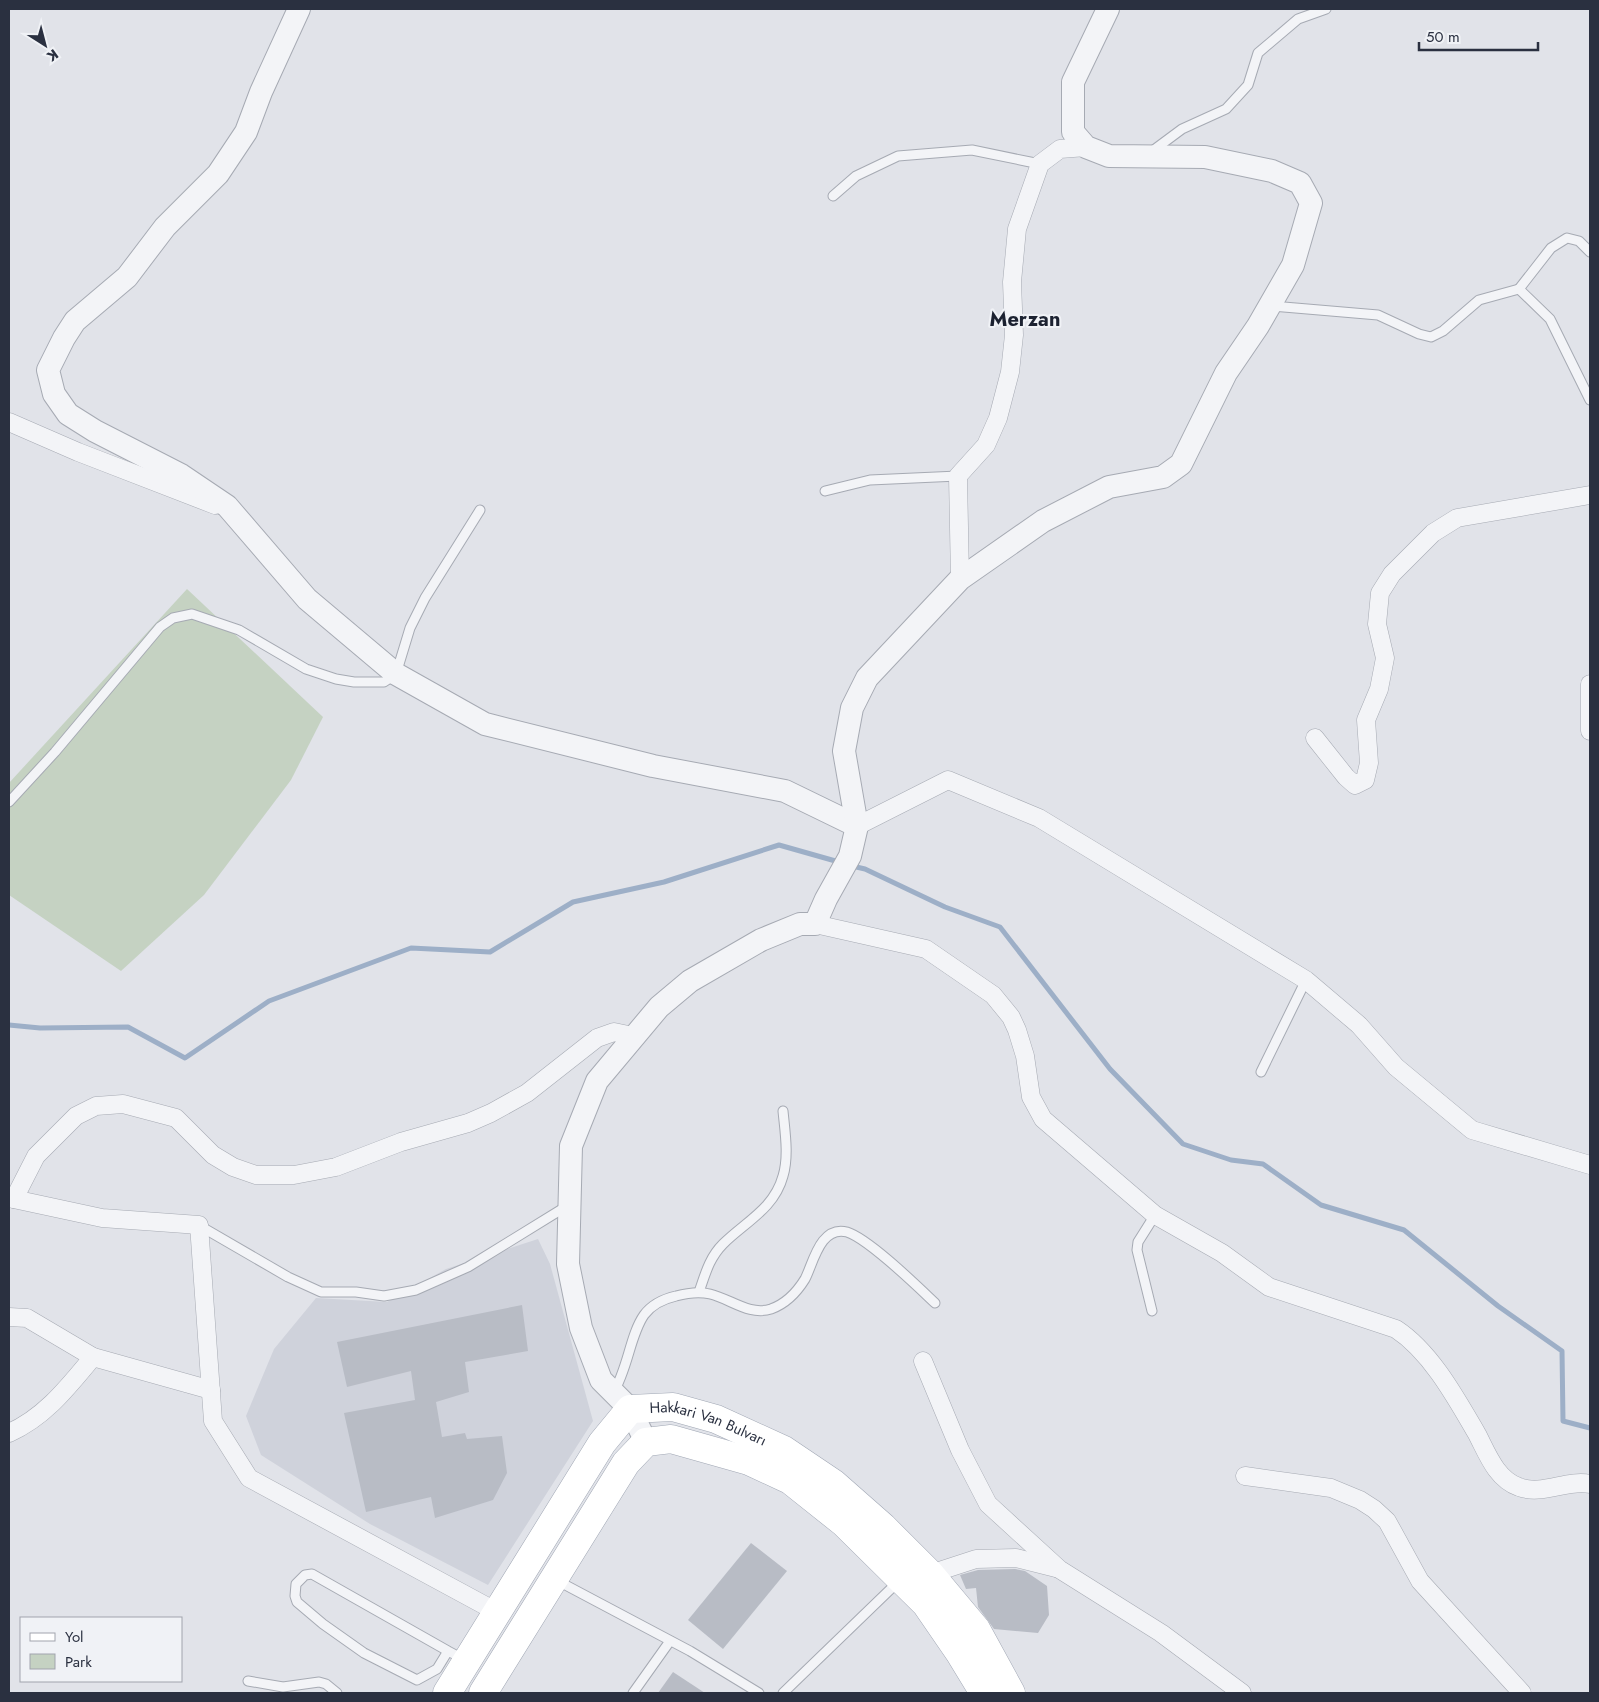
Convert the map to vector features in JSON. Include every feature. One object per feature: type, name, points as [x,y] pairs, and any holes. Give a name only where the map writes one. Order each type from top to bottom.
[{"type":"main road","name":"Hakkari Van Bulvarı","points":[[447,1693],[458,1656],[497,1612],[602,1443],[622,1401],[673,1407],[716,1419],[784,1450],[833,1483],[883,1527],[930,1574],[976,1629],[1010,1693]]},
{"type":"main road","name":"Hakkari Van Bulvarı","points":[[483,1693],[626,1463],[646,1442],[671,1439],[749,1461],[790,1480],[844,1523],[902,1578],[931,1612],[959,1652],[984,1693]]},
{"type":"street","points":[[299,9],[261,92],[246,132],[218,174],[165,227],[127,277],[75,321],[64,338],[48,370],[54,394],[68,414],[95,431],[181,475],[232,511],[307,599],[396,674],[485,724],[653,766],[784,791],[857,826]]},
{"type":"street","points":[[815,924],[826,899],[850,856],[857,826],[844,751],[852,708],[867,678],[960,579],[1051,516],[1109,487],[1163,477],[1181,464],[1226,374],[1270,306],[1293,265],[1311,203],[1300,182],[1272,171],[1205,157],[1109,156],[1086,147],[1073,132],[1073,82],[1108,9]]},
{"type":"street","points":[[960,579],[958,476],[986,445],[998,418],[1010,372],[1014,335],[1012,282],[1017,229],[1040,164],[1060,150],[1086,147]]},
{"type":"street","points":[[9,422],[78,452],[232,511]]},
{"type":"street","points":[[1315,738],[1346,777],[1355,785],[1364,780],[1368,763],[1366,720],[1379,689],[1384,658],[1377,624],[1380,593],[1392,574],[1433,533],[1457,518],[1590,495]]},
{"type":"street","points":[[1590,684],[1590,731]]},
{"type":"street","points":[[857,826],[948,780],[1039,818],[1306,980],[1359,1025],[1396,1067],[1472,1130],[1590,1166]]},
{"type":"street","points":[[646,1442],[622,1401],[601,1380],[581,1328],[568,1264],[571,1146],[597,1081],[659,1007],[690,981],[761,940],[800,924],[815,924],[926,949],[993,995],[1007,1012],[1017,1030],[1025,1056],[1031,1096],[1043,1119],[1155,1215],[1222,1253],[1268,1287],[1396,1329],[1405,1335],[1428,1358],[1476,1433],[1491,1462],[1511,1483],[1534,1489],[1579,1482],[1590,1484]]},
{"type":"street","points":[[497,1612],[248,1478],[213,1421],[199,1226],[102,1218],[11,1198],[36,1156],[76,1116],[96,1106],[124,1104],[176,1118],[213,1155],[234,1168],[256,1175],[294,1175],[336,1167],[401,1142],[468,1123],[527,1094],[597,1038],[614,1032],[633,1036]]},
{"type":"street","points":[[9,1317],[27,1318],[93,1357],[211,1390]]},
{"type":"street","points":[[9,1433],[24,1426],[58,1400],[93,1357]]},
{"type":"street","points":[[923,1360],[960,1450],[988,1504],[1059,1569],[1161,1633],[1242,1693]]},
{"type":"street","points":[[1245,1476],[1331,1488],[1360,1500],[1374,1509],[1387,1521],[1420,1581],[1522,1693]]},
{"type":"street","points":[[930,1574],[976,1559],[1016,1558],[1059,1569]]},
{"type":"lane","points":[[1144,157],[1182,129],[1226,109],[1248,85],[1258,53],[1298,19],[1326,9]]},
{"type":"lane","points":[[833,196],[856,176],[898,156],[972,150],[1040,164]]},
{"type":"lane","points":[[1270,306],[1378,314],[1431,338],[1443,331],[1479,300],[1519,290],[1551,248],[1567,238],[1580,241],[1590,252]]},
{"type":"lane","points":[[1519,290],[1550,318],[1590,400]]},
{"type":"lane","points":[[825,491],[870,480],[958,476]]},
{"type":"lane","points":[[9,802],[62,745],[160,627],[180,615],[192,614],[239,630],[306,669],[336,679],[354,682],[384,682],[396,674],[410,628],[425,598],[480,510]]},
{"type":"lane","points":[[1261,1072],[1306,980]]},
{"type":"lane","points":[[699,1292],[707,1268],[716,1253],[729,1238],[759,1215],[780,1186],[786,1166],[784,1111]]},
{"type":"lane","points":[[199,1226],[288,1277],[321,1292],[356,1292],[384,1296],[416,1290],[468,1267],[570,1205]]},
{"type":"lane","points":[[1152,1311],[1138,1250],[1138,1242],[1155,1215]]},
{"type":"lane","points":[[622,1401],[623,1378],[632,1345],[643,1317],[648,1310],[666,1298],[699,1292],[718,1296],[755,1310],[775,1307],[789,1298],[801,1284],[821,1244],[832,1234],[843,1232],[857,1238],[899,1270],[936,1304]]},
{"type":"lane","points":[[312,1574],[458,1656],[417,1680],[364,1654],[323,1624],[297,1602],[295,1596],[296,1584],[305,1575],[312,1574]]},
{"type":"lane","points":[[554,1578],[670,1641],[758,1693]]},
{"type":"lane","points":[[784,1693],[902,1578]]},
{"type":"lane","points":[[633,1693],[670,1641]]},
{"type":"lane","points":[[248,1681],[283,1687],[318,1682],[326,1684],[337,1693]]},
{"type":"shaded area","points":[[538,1239],[550,1264],[593,1421],[488,1585],[370,1524],[261,1455],[246,1416],[274,1349],[316,1298],[387,1302],[446,1269]]},
{"type":"green space","points":[[187,589],[323,717],[291,780],[204,895],[121,971],[9,895],[9,783]]},
{"type":"building","points":[[522,1305],[528,1351],[465,1362],[469,1392],[436,1402],[442,1437],[465,1433],[467,1439],[502,1436],[507,1473],[493,1500],[435,1518],[431,1497],[366,1512],[344,1413],[415,1400],[411,1371],[347,1387],[337,1342]]},
{"type":"building","points":[[751,1543],[787,1571],[723,1649],[688,1620]]},
{"type":"building","points":[[1015,1569],[1025,1571],[1047,1586],[1049,1615],[1038,1633],[994,1629],[978,1607],[976,1588],[966,1589],[960,1575],[978,1570]]},
{"type":"building","points":[[673,1672],[705,1693],[658,1693]]},
{"type":"waterway","points":[[9,1025],[40,1028],[128,1027],[185,1058],[269,1001],[411,948],[490,952],[573,902],[664,882],[779,845],[839,862]]},
{"type":"waterway","points":[[852,866],[865,869],[945,907],[1000,927],[1110,1069],[1183,1144],[1231,1160],[1263,1164],[1321,1205],[1404,1230],[1498,1306],[1562,1351],[1563,1421],[1590,1428]]},
{"type":"district","name":"Merzan","points":[[1025,319]]}]
